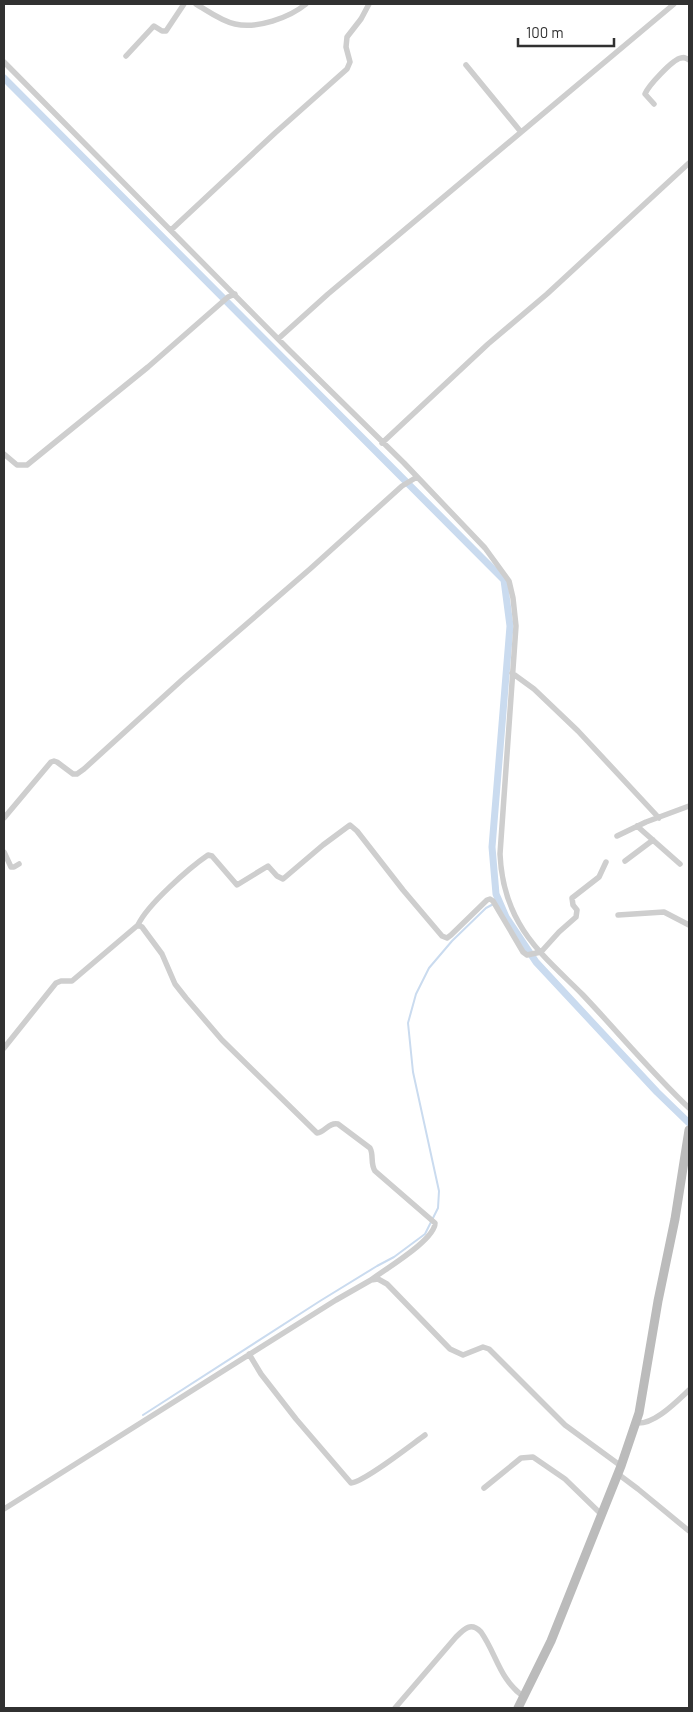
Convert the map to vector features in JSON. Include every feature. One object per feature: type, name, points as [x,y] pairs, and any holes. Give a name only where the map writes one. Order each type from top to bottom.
[{"type":"main road","points":[[518,1708],[551,1641],[620,1470],[636,1423],[675,1218],[689,1130]]},
{"type":"street","points":[[126,56],[154,26],[162,31],[166,31],[184,4]]},
{"type":"street","points":[[196,4],[224,21],[244,25],[284,18],[306,4]]},
{"type":"street","points":[[171,230],[346,69],[350,62],[346,47],[347,37],[361,19],[369,4]]},
{"type":"street","points":[[278,339],[328,294],[674,4]]},
{"type":"street","points":[[654,104],[645,97],[648,87],[675,60],[682,58],[689,60]]},
{"type":"street","points":[[4,62],[278,339],[417,476],[485,548],[509,581],[516,626],[502,813],[501,869],[507,896],[522,928],[538,953],[689,1108]]},
{"type":"street","points":[[466,65],[521,132]]},
{"type":"street","points":[[382,443],[488,344],[547,294],[689,163]]},
{"type":"street","points":[[4,454],[17,465],[26,465],[148,367],[228,297],[235,294]]},
{"type":"street","points":[[4,818],[51,762],[57,762],[73,774],[77,774],[84,769],[402,486],[417,476]]},
{"type":"street","points":[[512,673],[534,689],[578,731],[659,818]]},
{"type":"street","points":[[617,836],[637,826],[689,806]]},
{"type":"street","points":[[4,1048],[56,983],[61,981],[70,982],[75,979],[138,926],[142,917],[166,892],[185,873],[208,855],[212,856],[237,885],[268,866],[277,876],[283,879],[350,825],[445,938],[451,935],[487,900],[493,901],[523,952],[527,955],[538,953],[576,917],[577,910],[573,905],[572,898],[599,877],[606,862]]},
{"type":"street","points":[[637,826],[680,864]]},
{"type":"street","points":[[625,861],[653,840]]},
{"type":"street","points":[[4,852],[12,867],[19,864]]},
{"type":"street","points":[[618,915],[664,912],[689,925]]},
{"type":"street","points":[[4,1509],[249,1354],[371,1280],[419,1245],[434,1230],[433,1222],[375,1171],[371,1164],[372,1151],[370,1148],[338,1124],[332,1124],[321,1133],[317,1133],[222,1040],[175,984],[162,954],[144,928],[138,926]]},
{"type":"street","points":[[371,1280],[382,1280],[450,1349],[464,1355],[483,1347],[490,1349],[565,1425],[620,1470],[638,1489],[689,1531]]},
{"type":"street","points":[[249,1354],[261,1374],[296,1419],[351,1483],[369,1474],[425,1435]]},
{"type":"street","points":[[636,1423],[650,1421],[673,1405],[689,1390]]},
{"type":"street","points":[[484,1488],[521,1458],[533,1457],[565,1479],[602,1514]]},
{"type":"street","points":[[395,1708],[456,1637],[469,1626],[477,1628],[481,1632],[505,1679],[512,1688],[524,1697]]},
{"type":"waterway","points":[[4,78],[504,580],[510,626],[492,847],[496,894],[506,917],[536,962],[657,1092],[689,1123]]},
{"type":"waterway","points":[[143,1415],[320,1301],[394,1257],[425,1234],[438,1208],[439,1191],[413,1072],[408,1023],[416,994],[429,968],[452,941],[486,908],[499,901]]}]
